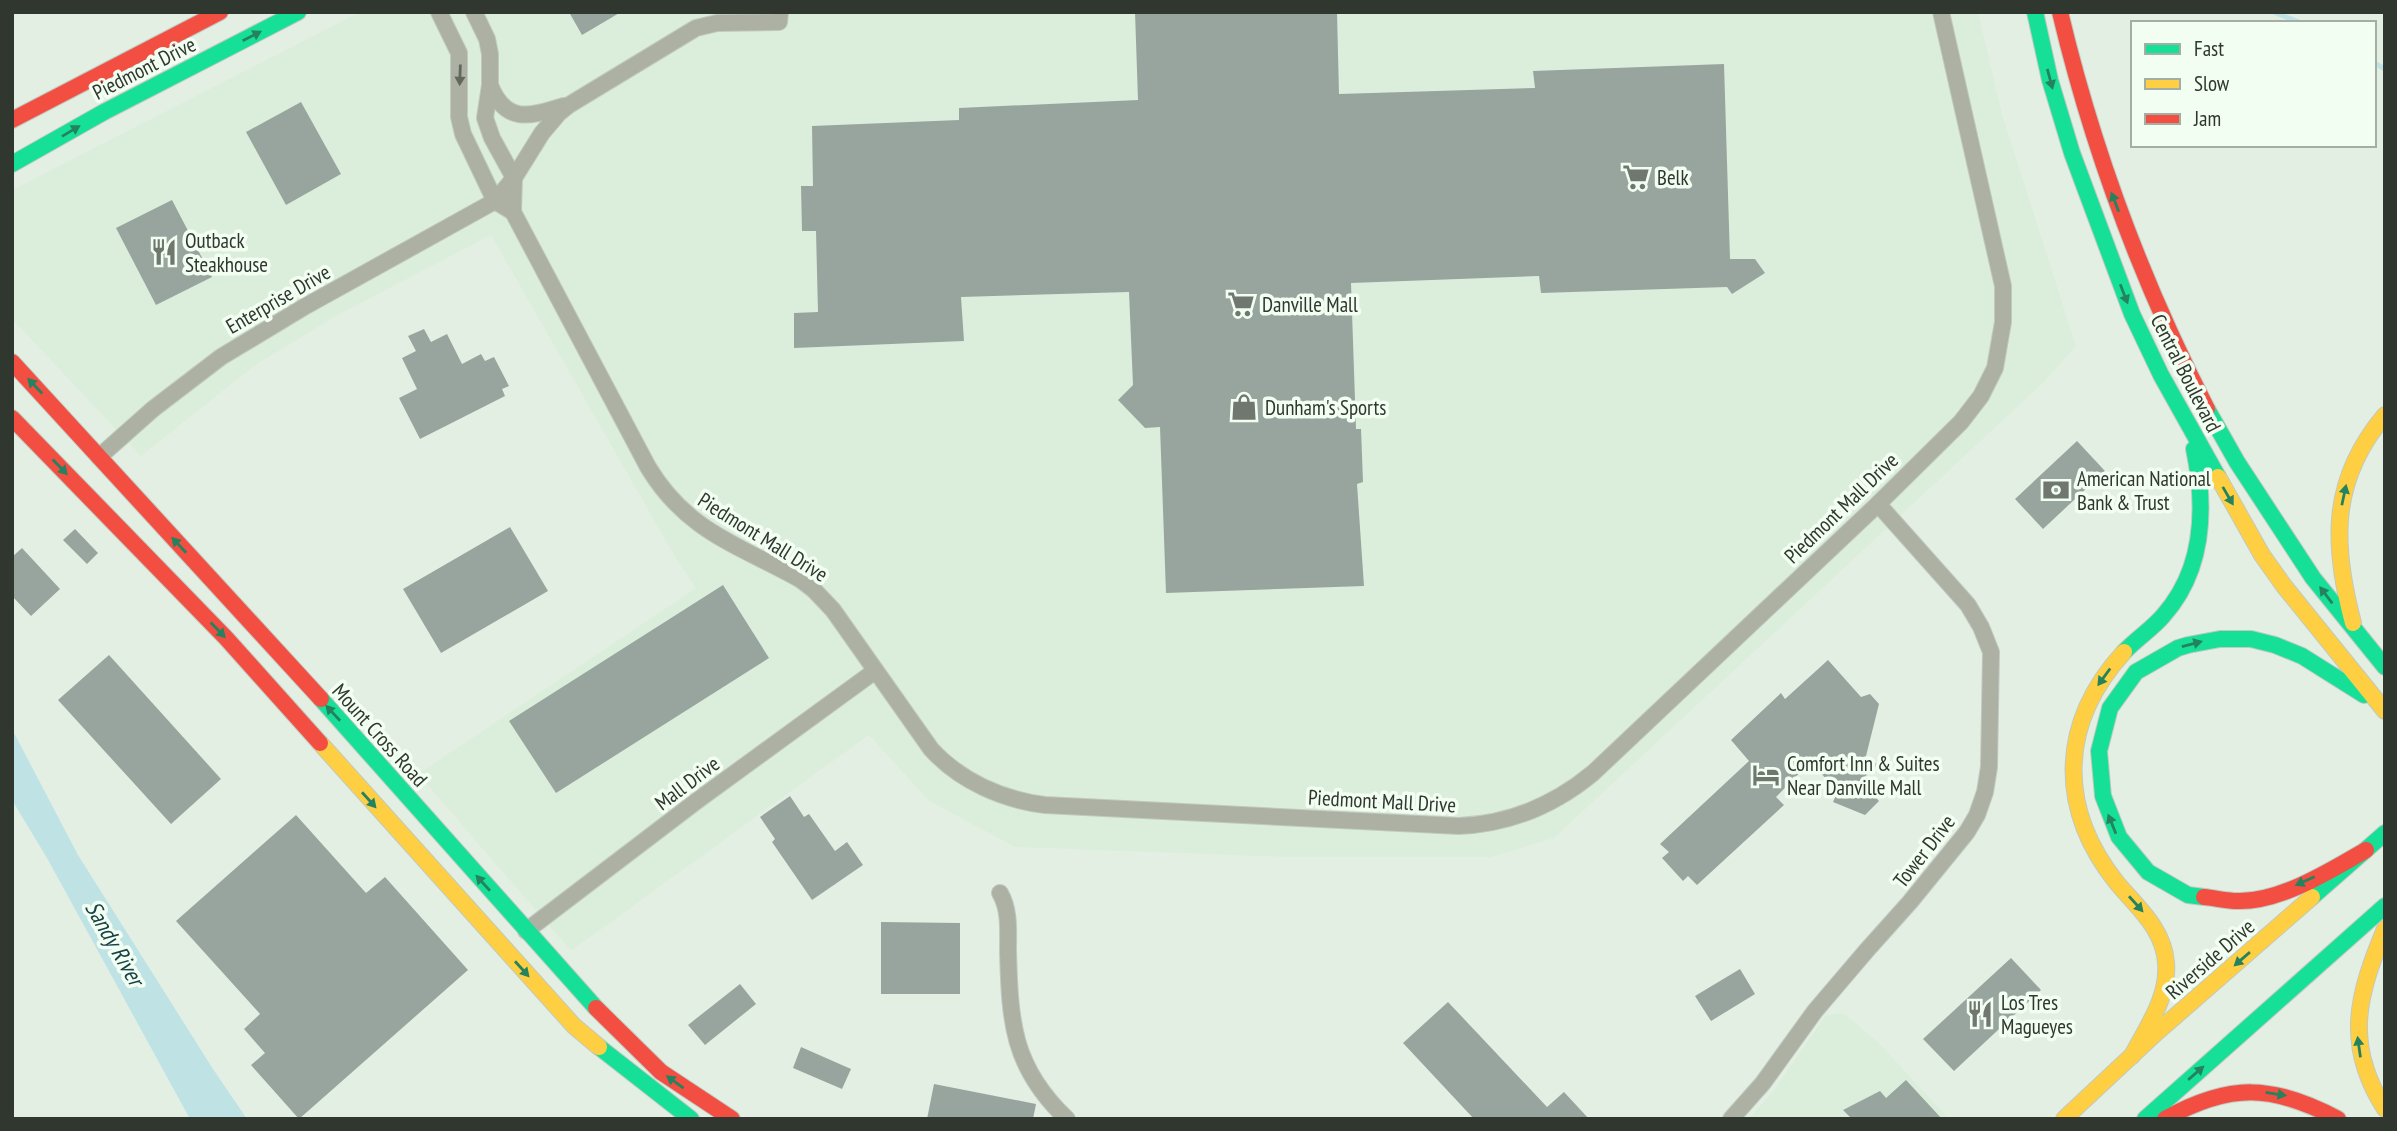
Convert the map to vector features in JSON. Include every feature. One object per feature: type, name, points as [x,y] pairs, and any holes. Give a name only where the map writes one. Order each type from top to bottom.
[{"type":"main road","name":"Piedmont Drive","points":[[12,120],[220,12]]},
{"type":"main road","name":"Piedmont Drive","points":[[12,164],[104,112],[298,12]]},
{"type":"main road","name":"Central Boulevard","points":[[2035,12],[2050,80],[2072,153],[2132,314],[2161,375],[2262,555],[2381,707]]},
{"type":"main road","name":"Central Boulevard","points":[[2060,12],[2083,105],[2107,180],[2176,345],[2213,419],[2246,476],[2324,593],[2385,667]]},
{"type":"main road","name":"Mount Cross Road","points":[[12,362],[361,743],[573,984],[652,1063],[699,1099],[732,1119]]},
{"type":"main road","points":[[2357,634],[2344,595],[2340,564],[2342,500],[2359,446],[2385,415]]},
{"type":"main road","points":[[12,418],[226,638],[574,1026],[691,1119]]},
{"type":"main road","points":[[2132,1056],[2161,998],[2166,980],[2165,957],[2160,938],[2151,921],[2098,857],[2084,828],[2078,811],[2073,776],[2075,742],[2081,714],[2090,697],[2113,664],[2175,602],[2198,554],[2202,533],[2202,496],[2197,459],[2188,424]]},
{"type":"main road","points":[[2366,850],[2323,873],[2256,898],[2237,901],[2213,900],[2190,894],[2168,885],[2148,872],[2119,840],[2103,797],[2100,751],[2105,726],[2127,679],[2147,663],[2169,651],[2213,639],[2238,638],[2278,645],[2381,707]]},
{"type":"main road","name":"Riverside Drive","points":[[2064,1119],[2385,833]]},
{"type":"main road","points":[[2145,1119],[2385,906]]},
{"type":"main road","points":[[2385,929],[2361,993],[2357,1031],[2362,1065],[2370,1087],[2385,1109]]},
{"type":"main road","points":[[2165,1119],[2185,1106],[2204,1099],[2248,1091],[2278,1093],[2297,1098],[2338,1119]]},
{"type":"street","points":[[439,12],[459,53],[459,113],[471,153],[495,201],[513,212]]},
{"type":"street","points":[[474,12],[489,47],[489,85],[485,111],[487,128],[514,178]]},
{"type":"street","points":[[495,201],[514,178],[547,126],[569,104],[696,28],[717,23],[779,22],[780,12]]},
{"type":"street","name":"Piedmont Mall Drive","points":[[514,178],[513,212],[664,493],[701,526],[783,570],[814,590],[837,616],[931,749],[947,765],[1001,795],[1028,803],[1459,826],[1493,823],[1521,816],[1551,802],[1583,781],[1878,504],[1961,422],[1974,406],[1995,368],[2004,310],[2002,278],[1941,12]]},
{"type":"street","points":[[489,85],[503,107],[517,115],[530,115],[569,104]]},
{"type":"street","name":"Enterprise Drive","points":[[99,457],[153,409],[221,357],[304,307],[495,201]]},
{"type":"street","name":"Tower Drive","points":[[1731,1119],[1763,1083],[1815,1012],[1967,832],[1977,815],[1985,792],[1989,767],[1991,652],[1968,605],[1878,504]]},
{"type":"street","name":"Mall Drive","points":[[526,931],[698,800],[875,671]]},
{"type":"street","points":[[1000,893],[1007,914],[1010,1005],[1018,1046],[1039,1088],[1067,1119]]},
{"type":"shaded area","name":"Danville Mall","points":[[360,12],[1978,12],[2002,114],[2076,346],[2043,383],[1554,838],[1491,857],[1288,857],[1015,847],[929,801],[869,735],[571,951],[418,774],[696,588],[674,555],[491,235],[336,316],[254,366],[141,456],[12,319],[12,190]]},
{"type":"shaded area","points":[[1840,1013],[1880,1044],[1949,1119],[1748,1119],[1773,1091],[1825,1016]]},
{"type":"water","name":"Sandy River","points":[[12,729],[78,855],[247,1119],[190,1119],[47,858],[12,800]]},
{"type":"building","points":[[569,12],[621,12],[582,35]]},
{"type":"building","name":"Danville Mall","points":[[1135,12],[1337,12],[1339,94],[1535,88],[1533,71],[1724,64],[1730,259],[1755,259],[1765,273],[1732,294],[1727,287],[1541,293],[1539,276],[1351,283],[1356,429],[1361,429],[1363,482],[1357,484],[1364,586],[1166,593],[1160,427],[1145,428],[1118,400],[1133,385],[1129,292],[961,297],[964,341],[794,348],[794,313],[818,312],[816,231],[802,231],[801,186],[813,186],[812,126],[959,120],[959,108],[1138,100]]},
{"type":"building","points":[[301,102],[341,174],[286,205],[246,132]]},
{"type":"building","name":"Outback Steakhouse","points":[[172,200],[212,277],[156,305],[116,228]]},
{"type":"building","points":[[424,329],[431,342],[447,334],[462,364],[481,354],[485,361],[494,357],[509,386],[502,389],[505,396],[420,439],[399,398],[417,389],[402,358],[416,351],[408,336]]},
{"type":"building","points":[[2077,441],[2105,471],[2043,529],[2015,499]]},
{"type":"building","points":[[510,527],[548,591],[441,653],[403,589]]},
{"type":"building","points":[[75,529],[98,553],[87,564],[63,540]]},
{"type":"building","points":[[22,548],[60,589],[31,616],[12,596],[12,557]]},
{"type":"building","points":[[723,585],[769,658],[556,793],[509,721]]},
{"type":"building","points":[[109,655],[221,779],[171,824],[58,700]]},
{"type":"building","name":"Comfort Inn & Suites Near Danville Mall","points":[[1828,660],[1861,697],[1870,694],[1879,704],[1865,760],[1879,764],[1860,781],[1879,801],[1865,815],[1833,802],[1838,791],[1810,762],[1776,797],[1784,805],[1697,885],[1688,876],[1683,881],[1662,858],[1669,852],[1660,844],[1749,761],[1731,740],[1781,693],[1785,699]]},
{"type":"building","points":[[790,796],[804,817],[809,814],[835,851],[847,842],[863,865],[812,900],[772,842],[775,839],[760,817]]},
{"type":"building","points":[[296,815],[366,893],[385,877],[468,970],[299,1119],[251,1065],[265,1053],[244,1029],[260,1014],[176,921]]},
{"type":"building","points":[[881,922],[960,923],[960,994],[881,994]]},
{"type":"building","points":[[2011,958],[2041,990],[1954,1071],[1923,1039]]},
{"type":"building","points":[[1740,969],[1755,994],[1711,1021],[1695,996]]},
{"type":"building","points":[[740,984],[756,1004],[705,1045],[688,1025]]},
{"type":"building","points":[[1448,1002],[1547,1107],[1564,1092],[1589,1119],[1474,1119],[1403,1043]]},
{"type":"building","points":[[801,1047],[851,1069],[842,1089],[793,1068]]},
{"type":"building","points":[[1906,1080],[1942,1119],[1852,1119],[1843,1110],[1880,1091],[1886,1098]]},
{"type":"building","points":[[934,1084],[1036,1104],[1033,1119],[927,1119]]},
{"type":"waterway","points":[[2274,12],[2296,21]]},
{"type":"waterway","points":[[2376,64],[2385,69]]},
{"type":"traffic: fast","points":[[12,164],[104,112],[298,12]]},
{"type":"traffic: fast","points":[[2035,12],[2050,80],[2072,153],[2132,314],[2161,375],[2218,477]]},
{"type":"traffic: fast","points":[[2207,409],[2237,462],[2313,578],[2385,667]]},
{"type":"traffic: fast","points":[[2124,652],[2159,621],[2177,598],[2194,558],[2201,515],[2194,449]]},
{"type":"traffic: fast","points":[[2204,897],[2188,895],[2148,872],[2119,837],[2103,796],[2099,751],[2110,708],[2136,672],[2188,645],[2220,639],[2251,639],[2302,656],[2364,695]]},
{"type":"traffic: fast","points":[[321,699],[596,1008]]},
{"type":"traffic: fast","points":[[2312,897],[2385,833]]},
{"type":"traffic: fast","points":[[2145,1119],[2385,906]]},
{"type":"traffic: fast","points":[[599,1047],[691,1119]]},
{"type":"traffic: slow","points":[[2353,623],[2341,566],[2340,514],[2354,464],[2367,439],[2385,415]]},
{"type":"traffic: slow","points":[[2218,477],[2262,555],[2284,586],[2385,711]]},
{"type":"traffic: slow","points":[[2124,652],[2103,679],[2087,708],[2077,737],[2074,766],[2076,796],[2084,825],[2097,854],[2155,929],[2164,951],[2166,976],[2161,1000],[2132,1056]]},
{"type":"traffic: slow","points":[[320,743],[574,1026],[599,1047]]},
{"type":"traffic: slow","points":[[2064,1119],[2156,1033],[2312,897]]},
{"type":"traffic: slow","points":[[2385,929],[2367,976],[2359,1020],[2364,1063],[2372,1086],[2385,1109]]},
{"type":"traffic: jam","points":[[12,120],[220,12]]},
{"type":"traffic: jam","points":[[2060,12],[2088,115],[2122,215],[2161,313],[2207,409]]},
{"type":"traffic: jam","points":[[12,362],[321,699]]},
{"type":"traffic: jam","points":[[12,418],[226,638],[320,743]]},
{"type":"traffic: jam","points":[[2204,897],[2238,901],[2271,896],[2304,884],[2366,850]]},
{"type":"traffic: jam","points":[[596,1008],[661,1072],[732,1119]]},
{"type":"traffic: jam","points":[[2165,1119],[2210,1099],[2251,1092],[2292,1099],[2338,1119]]},
{"type":"place","name":"Belk","points":[[1636,177]]},
{"type":"place","name":"Outback Steakhouse","points":[[164,252]]},
{"type":"place","name":"Danville Mall","points":[[1241,304]]},
{"type":"place","name":"Dunham's Sports","points":[[1244,407]]},
{"type":"place","name":"American National Bank & Trust","points":[[2056,490]]},
{"type":"place","name":"Comfort Inn & Suites Near Danville Mall","points":[[1766,775]]},
{"type":"place","name":"Los Tres Magueyes","points":[[1980,1014]]}]
